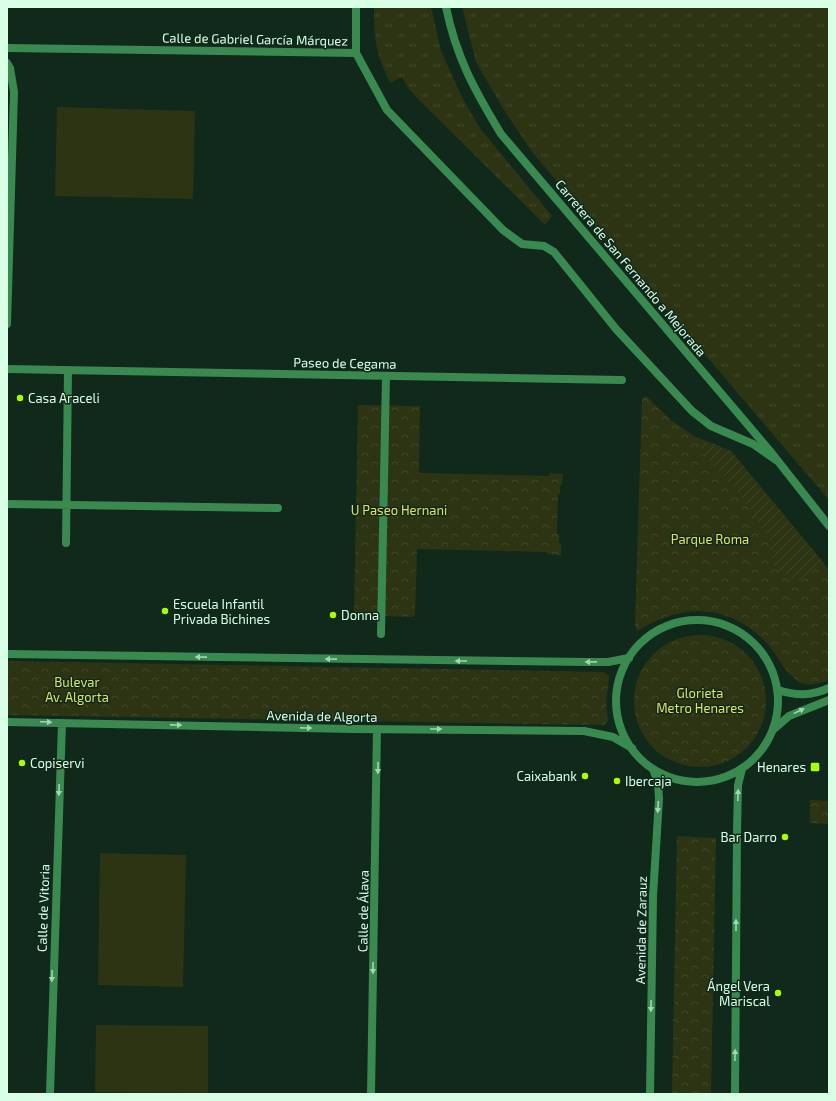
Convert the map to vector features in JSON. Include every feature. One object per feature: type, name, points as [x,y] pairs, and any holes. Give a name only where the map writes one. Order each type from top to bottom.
[{"type":"street","points":[[356,7],[356,53]]},
{"type":"street","name":"Carretera de San Fernando a Mejorada","points":[[446,7],[450,28],[462,62],[479,97],[501,134],[780,463],[829,526]]},
{"type":"street","name":"Calle de Gabriel García Márquez","points":[[7,48],[356,53],[387,110],[503,230],[522,244],[544,246],[554,252],[616,329],[692,411],[711,426],[753,444],[780,463]]},
{"type":"street","points":[[7,63],[10,68],[14,92],[7,324]]},
{"type":"street","name":"Paseo de Cegama","points":[[7,370],[622,380]]},
{"type":"street","points":[[66,543],[68,371]]},
{"type":"street","points":[[381,634],[386,376]]},
{"type":"street","points":[[7,504],[278,508]]},
{"type":"street","points":[[685,622],[712,622],[728,627],[743,635],[756,646],[766,659],[778,690],[778,710],[774,729],[761,752],[742,769],[720,779],[697,782],[674,778],[653,769],[641,760],[624,736],[619,721],[616,698],[621,674],[629,658],[644,640],[663,628],[685,622]]},
{"type":"street","points":[[7,654],[587,662],[608,662],[629,658]]},
{"type":"street","points":[[778,690],[790,694],[805,695],[817,693],[829,688]]},
{"type":"street","points":[[774,729],[789,716],[829,700]]},
{"type":"street","name":"Avenida de Algorta","points":[[7,722],[378,729],[584,731],[613,737],[632,748]]},
{"type":"street","name":"Calle de Vitoria","points":[[50,1094],[62,723]]},
{"type":"street","name":"Calle de Álava","points":[[371,1094],[378,729]]},
{"type":"street","name":"Avenida de Zarauz","points":[[650,1094],[654,882],[659,799],[658,783],[653,769]]},
{"type":"street","points":[[735,1094],[738,785],[742,769]]},
{"type":"green space","points":[[374,7],[431,7],[441,51],[461,95],[479,127],[552,216],[545,225],[421,102],[408,88],[402,77],[390,83],[379,55],[375,38]]},
{"type":"green space","points":[[462,7],[829,7],[829,500],[532,152],[502,107],[476,62]]},
{"type":"green space","points":[[57,107],[195,111],[193,199],[55,196]]},
{"type":"green space","name":"Parque Roma","points":[[646,396],[671,420],[694,436],[731,451],[829,570],[829,680],[812,684],[803,684],[799,682],[790,675],[763,639],[748,627],[733,618],[717,613],[702,611],[685,612],[653,622],[637,631],[635,625],[642,399]]},
{"type":"green space","name":"U Paseo Hernani","points":[[358,405],[420,406],[419,473],[549,476],[549,473],[563,474],[562,485],[560,485],[560,494],[558,494],[557,534],[559,535],[559,543],[561,543],[561,555],[547,554],[547,552],[417,549],[415,615],[413,617],[354,615]]},
{"type":"green space","points":[[705,442],[731,451],[823,562],[801,581],[784,574],[776,568],[772,560],[768,536],[753,512],[737,491],[700,452]]},
{"type":"green space","name":"Glorieta Metro Henares","points":[[707,635],[731,642],[747,654],[759,670],[765,688],[765,714],[759,732],[747,748],[731,760],[713,766],[693,767],[669,760],[653,748],[641,732],[635,714],[634,694],[641,670],[653,654],[669,642],[687,636]]},
{"type":"green space","name":"Bulevar Av. Algorta","points":[[7,661],[603,672],[609,676],[606,702],[608,721],[604,725],[7,715]]},
{"type":"green space","points":[[810,800],[829,801],[829,824],[810,823]]},
{"type":"green space","points":[[677,836],[716,838],[711,1094],[672,1094]]},
{"type":"green space","points":[[100,853],[186,855],[183,987],[98,985]]},
{"type":"green space","points":[[96,1025],[208,1026],[208,1093],[95,1092]]},
{"type":"place","name":"Casa Araceli","points":[[20,398]]},
{"type":"place","name":"Escuela Infantil Privada Bichines","points":[[165,611]]},
{"type":"place","name":"Donna","points":[[333,615]]},
{"type":"place","name":"Copiservi","points":[[22,763]]},
{"type":"place","name":"Henares","points":[[815,767]]},
{"type":"place","name":"Caixabank","points":[[585,776]]},
{"type":"place","name":"Ibercaja","points":[[617,781]]},
{"type":"place","name":"Bar Darro","points":[[785,837]]},
{"type":"place","name":"Ángel Vera Mariscal","points":[[778,993]]}]
